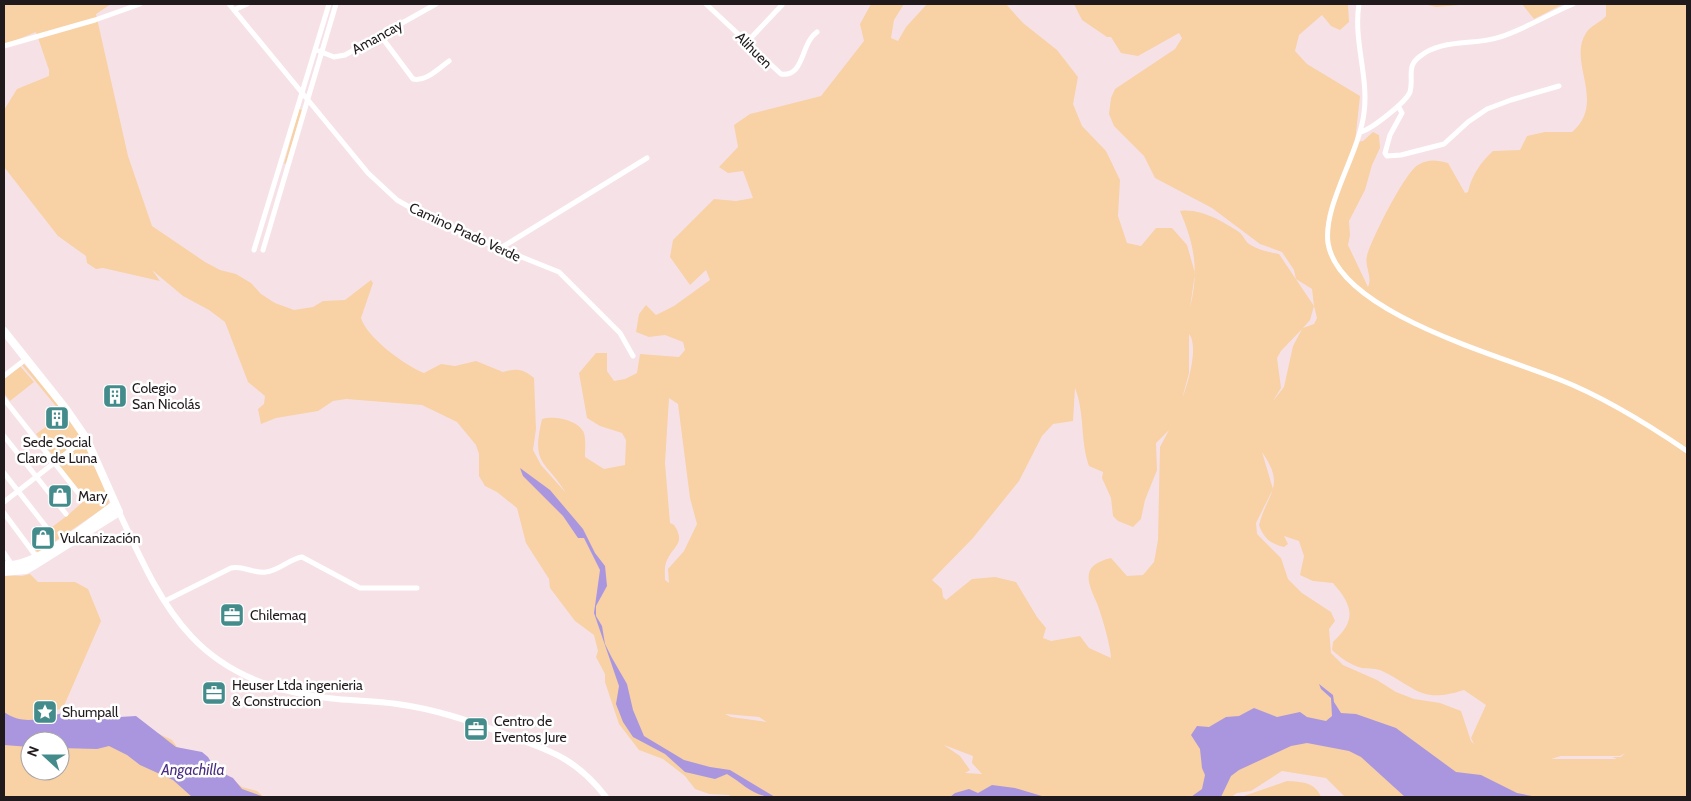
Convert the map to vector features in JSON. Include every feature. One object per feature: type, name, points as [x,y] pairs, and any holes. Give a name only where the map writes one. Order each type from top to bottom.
[{"type":"main road","points":[[4,331],[66,409],[86,438],[114,505],[119,512],[39,559],[12,566],[4,565]]},
{"type":"main road","points":[[4,572],[26,570],[114,505]]},
{"type":"street","points":[[4,46],[96,20],[140,4]]},
{"type":"street","name":"Camino Prado Verde","points":[[229,4],[294,80],[368,173],[389,194],[437,223],[559,272],[620,333],[633,356]]},
{"type":"street","points":[[234,10],[247,4]]},
{"type":"street","points":[[254,250],[329,4]]},
{"type":"street","points":[[263,250],[336,4]]},
{"type":"street","name":"Amancay","points":[[315,50],[334,57],[342,56],[436,4]]},
{"type":"street","name":"Alihuen","points":[[706,4],[777,72],[786,75],[799,66],[806,44],[817,32]]},
{"type":"street","points":[[747,42],[782,4]]},
{"type":"street","points":[[1358,4],[1358,27],[1365,98],[1360,132],[1328,226],[1331,255],[1336,266],[1348,281],[1385,307],[1439,336],[1560,379],[1651,426],[1687,451]]},
{"type":"street","points":[[1360,132],[1372,127],[1398,106],[1409,94],[1412,65],[1424,53],[1448,44],[1497,38],[1573,4]]},
{"type":"street","points":[[380,35],[413,79],[420,80],[449,61]]},
{"type":"street","points":[[294,80],[306,81]]},
{"type":"street","points":[[1398,106],[1402,113],[1390,135],[1385,153],[1387,156],[1401,155],[1444,144],[1468,122],[1487,109],[1560,86]]},
{"type":"street","points":[[302,119],[305,114],[318,111]]},
{"type":"street","points":[[499,248],[647,158]]},
{"type":"street","points":[[280,165],[288,168]]},
{"type":"street","points":[[4,376],[26,358]]},
{"type":"street","points":[[4,399],[83,498]]},
{"type":"street","points":[[4,410],[9,406]]},
{"type":"street","points":[[4,436],[66,514]]},
{"type":"street","points":[[4,502],[86,438]]},
{"type":"street","points":[[4,473],[48,528]]},
{"type":"street","points":[[119,512],[165,601],[184,628],[207,652],[234,670],[254,680],[285,690],[335,699],[378,701],[423,708],[482,725],[553,752],[585,774],[606,797]]},
{"type":"street","points":[[4,513],[39,559]]},
{"type":"street","points":[[4,553],[12,566]]},
{"type":"street","points":[[165,601],[231,568],[268,572],[296,558],[302,558],[360,588],[417,588]]},
{"type":"shaded area","points":[[4,4],[111,4],[96,14],[128,156],[152,226],[205,262],[220,270],[236,274],[251,283],[261,294],[275,303],[294,310],[313,307],[323,301],[345,300],[371,280],[373,283],[361,318],[365,326],[388,350],[407,364],[424,373],[441,364],[455,366],[476,361],[503,372],[520,370],[530,375],[534,378],[536,429],[533,450],[541,465],[566,493],[546,467],[539,454],[539,434],[542,419],[559,418],[577,425],[584,433],[585,457],[604,469],[625,465],[626,440],[622,433],[600,426],[587,418],[579,373],[596,353],[607,353],[607,371],[614,381],[625,379],[637,373],[640,354],[679,357],[685,350],[683,342],[665,335],[649,337],[636,332],[639,314],[646,305],[656,315],[674,306],[710,280],[706,270],[690,285],[670,257],[673,240],[714,199],[736,201],[753,198],[743,171],[728,173],[719,167],[738,147],[734,125],[750,114],[821,96],[864,41],[860,24],[871,4],[904,4],[894,20],[891,38],[898,41],[906,27],[927,4],[1006,4],[1023,23],[1057,50],[1078,77],[1073,104],[1082,126],[1106,151],[1120,180],[1118,216],[1127,243],[1141,246],[1156,228],[1172,228],[1187,245],[1195,272],[1192,247],[1180,211],[1203,213],[1239,232],[1252,246],[1279,254],[1314,306],[1312,289],[1296,279],[1294,270],[1282,252],[1260,244],[1212,208],[1155,178],[1144,156],[1114,126],[1109,114],[1111,98],[1115,89],[1175,49],[1182,38],[1179,33],[1138,56],[1121,53],[1111,37],[1107,37],[1082,20],[1074,4],[1348,4],[1349,22],[1340,30],[1331,26],[1322,15],[1299,35],[1295,51],[1307,64],[1360,96],[1355,142],[1363,141],[1373,132],[1379,135],[1380,148],[1372,165],[1365,190],[1349,221],[1350,235],[1348,245],[1368,287],[1370,279],[1366,260],[1370,248],[1381,222],[1412,170],[1426,162],[1440,161],[1448,163],[1465,193],[1468,192],[1477,170],[1493,151],[1520,150],[1527,136],[1545,132],[1572,132],[1582,120],[1586,108],[1587,95],[1581,44],[1588,30],[1606,16],[1606,4],[1687,4],[1687,797],[1345,797],[1326,778],[1282,771],[1251,791],[1237,793],[1231,797],[731,797],[729,795],[709,794],[695,789],[685,776],[663,759],[639,750],[619,724],[605,682],[605,674],[596,657],[598,651],[594,635],[575,621],[550,588],[549,579],[526,543],[517,508],[497,492],[485,486],[479,476],[479,454],[476,445],[457,422],[422,405],[346,399],[333,401],[318,411],[276,418],[261,424],[258,409],[264,404],[265,396],[248,382],[225,322],[209,310],[183,296],[152,270],[160,281],[103,268],[96,269],[87,263],[86,256],[58,236],[4,167],[4,110],[17,89],[49,76],[49,70],[36,32],[4,45]],"holes":[[[1314,306],[1317,318],[1314,324],[1303,328],[1310,320]],[[1302,329],[1293,346],[1284,387],[1273,401],[1281,388],[1277,358],[1281,351]],[[1189,334],[1192,340],[1193,356],[1187,384],[1182,399],[1189,373]],[[1075,388],[1080,407],[1084,447],[1089,466],[1103,472],[1102,478],[1111,498],[1113,516],[1118,521],[1133,527],[1141,519],[1145,500],[1157,470],[1156,443],[1169,430],[1160,447],[1158,540],[1154,562],[1143,575],[1127,576],[1111,558],[1095,565],[1089,574],[1090,586],[1103,621],[1111,658],[1089,648],[1080,636],[1051,641],[1043,638],[1046,628],[1037,617],[1016,582],[995,577],[972,579],[946,600],[943,597],[942,589],[932,580],[973,538],[1019,481],[1042,436],[1053,424],[1073,421]],[[669,398],[678,404],[690,498],[697,524],[684,551],[668,569],[669,583],[665,580],[665,565],[678,544],[679,536],[674,525],[670,523],[665,463]],[[1262,452],[1273,473],[1273,489]],[[1272,490],[1259,525],[1263,534],[1272,542],[1284,547],[1288,544],[1284,536],[1299,541],[1304,556],[1300,575],[1313,581],[1333,583],[1345,599],[1350,613],[1349,620],[1341,634],[1333,642],[1332,650],[1354,665],[1380,670],[1428,695],[1450,694],[1464,690],[1486,705],[1471,738],[1474,744],[1471,741],[1461,711],[1440,703],[1414,699],[1396,692],[1377,680],[1343,665],[1331,653],[1329,629],[1335,621],[1331,612],[1302,593],[1288,579],[1281,558],[1257,534],[1256,523]],[[725,714],[759,717],[767,722],[731,717]],[[944,745],[973,756],[972,763],[982,774],[965,773],[970,770],[960,756]],[[1625,753],[1621,757],[1612,757],[1617,759],[1551,759],[1561,756],[1620,756]]]},
{"type":"shaded area","points":[[1424,4],[1472,4],[1436,7]]},
{"type":"shaded area","points":[[1522,4],[1563,4],[1534,19]]},
{"type":"shaded area","points":[[299,109],[302,110],[286,163],[284,164]]},
{"type":"shaded area","points":[[24,364],[67,413],[64,416],[22,365]]},
{"type":"shaded area","points":[[20,366],[34,382],[10,401],[4,393],[4,379]]},
{"type":"shaded area","points":[[67,414],[83,436],[58,458],[55,458],[36,434],[51,423],[54,425]]},
{"type":"shaded area","points":[[82,444],[85,444],[93,459],[109,501],[108,505],[38,553],[31,543],[85,500],[59,465],[60,462]]},
{"type":"shaded area","points":[[30,574],[38,582],[75,582],[88,589],[101,621],[63,708],[35,716],[60,714],[151,730],[172,740],[177,747],[215,765],[242,787],[257,791],[264,797],[4,797],[4,575],[22,576]]},
{"type":"shaded area","points":[[1287,781],[1312,786],[1321,797],[1241,797]]},
{"type":"water","points":[[520,468],[550,490],[583,529],[595,553],[605,566],[607,586],[596,606],[596,616],[602,626],[605,644],[627,684],[633,710],[644,736],[684,760],[730,770],[775,797],[761,795],[727,774],[715,779],[685,772],[665,754],[633,737],[623,722],[616,704],[619,686],[594,613],[600,570],[584,538],[578,538],[563,516],[523,476]]},
{"type":"water","points":[[1319,684],[1333,695],[1334,702],[1341,713],[1356,714],[1396,728],[1456,772],[1481,775],[1517,793],[1537,797],[1405,797],[1361,757],[1349,751],[1307,743],[1291,746],[1239,770],[1231,776],[1221,797],[1191,797],[1202,789],[1205,775],[1202,768],[1200,749],[1191,735],[1197,726],[1209,727],[1226,717],[1239,716],[1254,708],[1277,717],[1300,712],[1307,717],[1326,721],[1332,716],[1331,698],[1321,689]]},
{"type":"water","name":"Angachilla","points":[[91,711],[103,718],[136,716],[176,747],[202,752],[208,757],[216,770],[233,778],[242,789],[264,797],[192,797],[173,780],[140,765],[127,755],[109,746],[97,749],[70,748],[70,731],[20,731],[20,746],[4,745],[4,712],[12,717],[35,720],[67,712]]},
{"type":"water","points":[[992,785],[1015,788],[1045,797],[950,797],[955,793],[969,789],[978,793]]},
{"type":"place","name":"Colegio San Nicolás","points":[[115,396]]},
{"type":"place","name":"Sede Social Claro de Luna","points":[[57,418]]},
{"type":"place","name":"Mary","points":[[60,496]]},
{"type":"place","name":"Vulcanización","points":[[43,538]]},
{"type":"place","name":"Chilemaq","points":[[232,615]]},
{"type":"place","name":"Heuser Ltda ingenieria & Construccion","points":[[214,693]]},
{"type":"place","name":"Shumpall","points":[[45,712]]},
{"type":"place","name":"Centro de Eventos Jure","points":[[476,729]]}]
